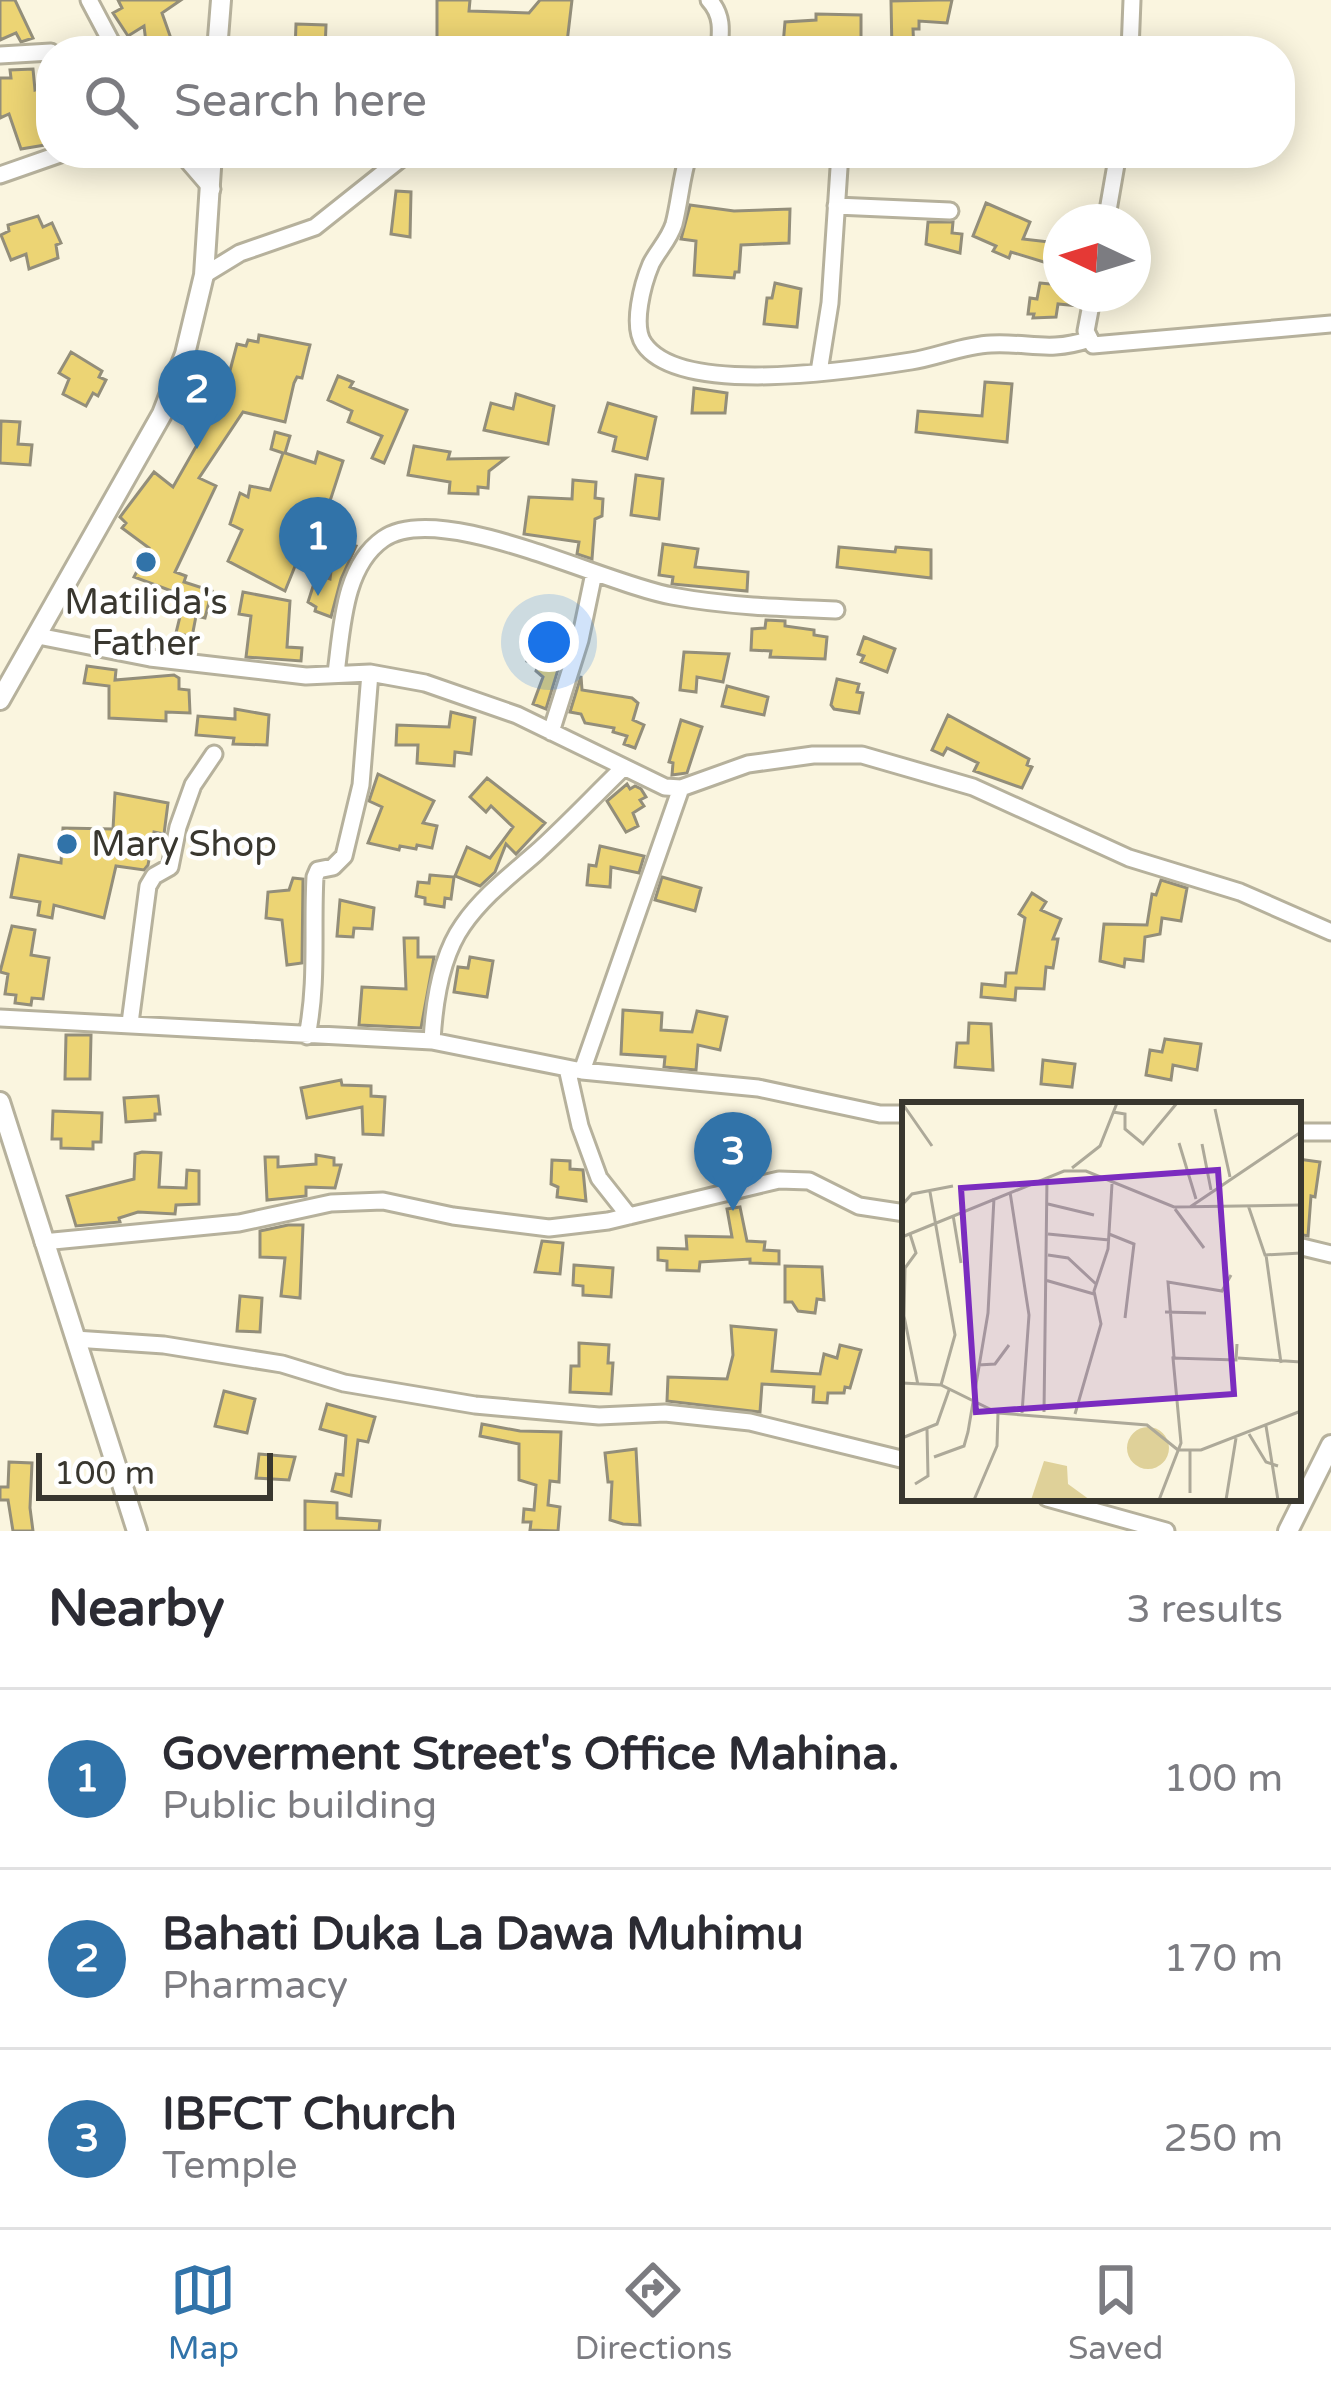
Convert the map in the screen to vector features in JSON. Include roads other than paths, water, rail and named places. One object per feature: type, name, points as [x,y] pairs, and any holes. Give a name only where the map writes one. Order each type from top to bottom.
[{"type":"street","points":[[88,0],[107,36]]},
{"type":"street","points":[[218,36],[220,0]]},
{"type":"street","points":[[709,0],[718,12],[720,36]]},
{"type":"street","points":[[1131,36],[1132,0]]},
{"type":"street","points":[[0,55],[36,53]]},
{"type":"street","points":[[0,175],[36,162]]},
{"type":"street","points":[[194,168],[212,188]]},
{"type":"street","points":[[0,700],[162,414],[185,354],[204,275],[212,168]]},
{"type":"street","points":[[204,275],[240,253],[315,227],[389,168]]},
{"type":"street","points":[[685,168],[671,233],[652,264],[644,290],[639,332],[645,346],[678,365],[730,378],[911,361],[987,344],[1049,348],[1090,339]]},
{"type":"street","points":[[819,372],[830,302],[839,168]]},
{"type":"street","points":[[1109,204],[1115,168]]},
{"type":"street","points":[[836,206],[950,211]]},
{"type":"street","points":[[1090,312],[1086,331],[1093,345],[1331,324]]},
{"type":"street","points":[[336,674],[358,570],[365,555],[403,529],[430,526],[472,536],[669,596],[836,610]]},
{"type":"street","points":[[551,732],[595,573]]},
{"type":"street","points":[[38,635],[150,658],[306,676],[370,674],[424,683],[517,715],[665,787],[680,788],[748,764],[813,754],[862,755],[973,787],[1129,858],[1240,892],[1331,932]]},
{"type":"street","points":[[307,1036],[315,998],[315,877],[318,870],[333,867],[344,856],[361,785],[370,674]]},
{"type":"street","points":[[130,1023],[148,886],[154,876],[170,867],[193,785],[214,754]]},
{"type":"street","points":[[432,1041],[445,968],[462,926],[507,875],[533,856],[622,768]]},
{"type":"street","points":[[629,1216],[598,1178],[580,1126],[575,1069],[680,788]]},
{"type":"street","points":[[0,1018],[432,1041],[575,1069],[758,1088],[880,1114],[902,1114]]},
{"type":"street","points":[[0,1102],[137,1531]]},
{"type":"street","points":[[44,1241],[239,1223],[331,1203],[365,1201],[549,1228],[629,1216],[779,1180],[809,1181],[859,1206],[902,1213]]},
{"type":"street","points":[[1301,1247],[1331,1254]]},
{"type":"street","points":[[75,1339],[164,1345],[282,1364],[344,1383],[475,1405],[599,1416],[665,1413],[750,1422],[902,1459]]},
{"type":"street","points":[[1288,1531],[1331,1445]]},
{"type":"street","points":[[1060,1501],[1166,1531]]},
{"type":"place","name":"Bahati Duka La Dawa Muhimu","points":[[197,449]]},
{"type":"place","name":"Matilida's Father","points":[[146,562]]},
{"type":"place","name":"Goverment Street's Office Mahina.","points":[[318,596]]},
{"type":"place","name":"Mary Shop","points":[[67,844]]},
{"type":"place","name":"IBFCT Church","points":[[733,1211]]}]
